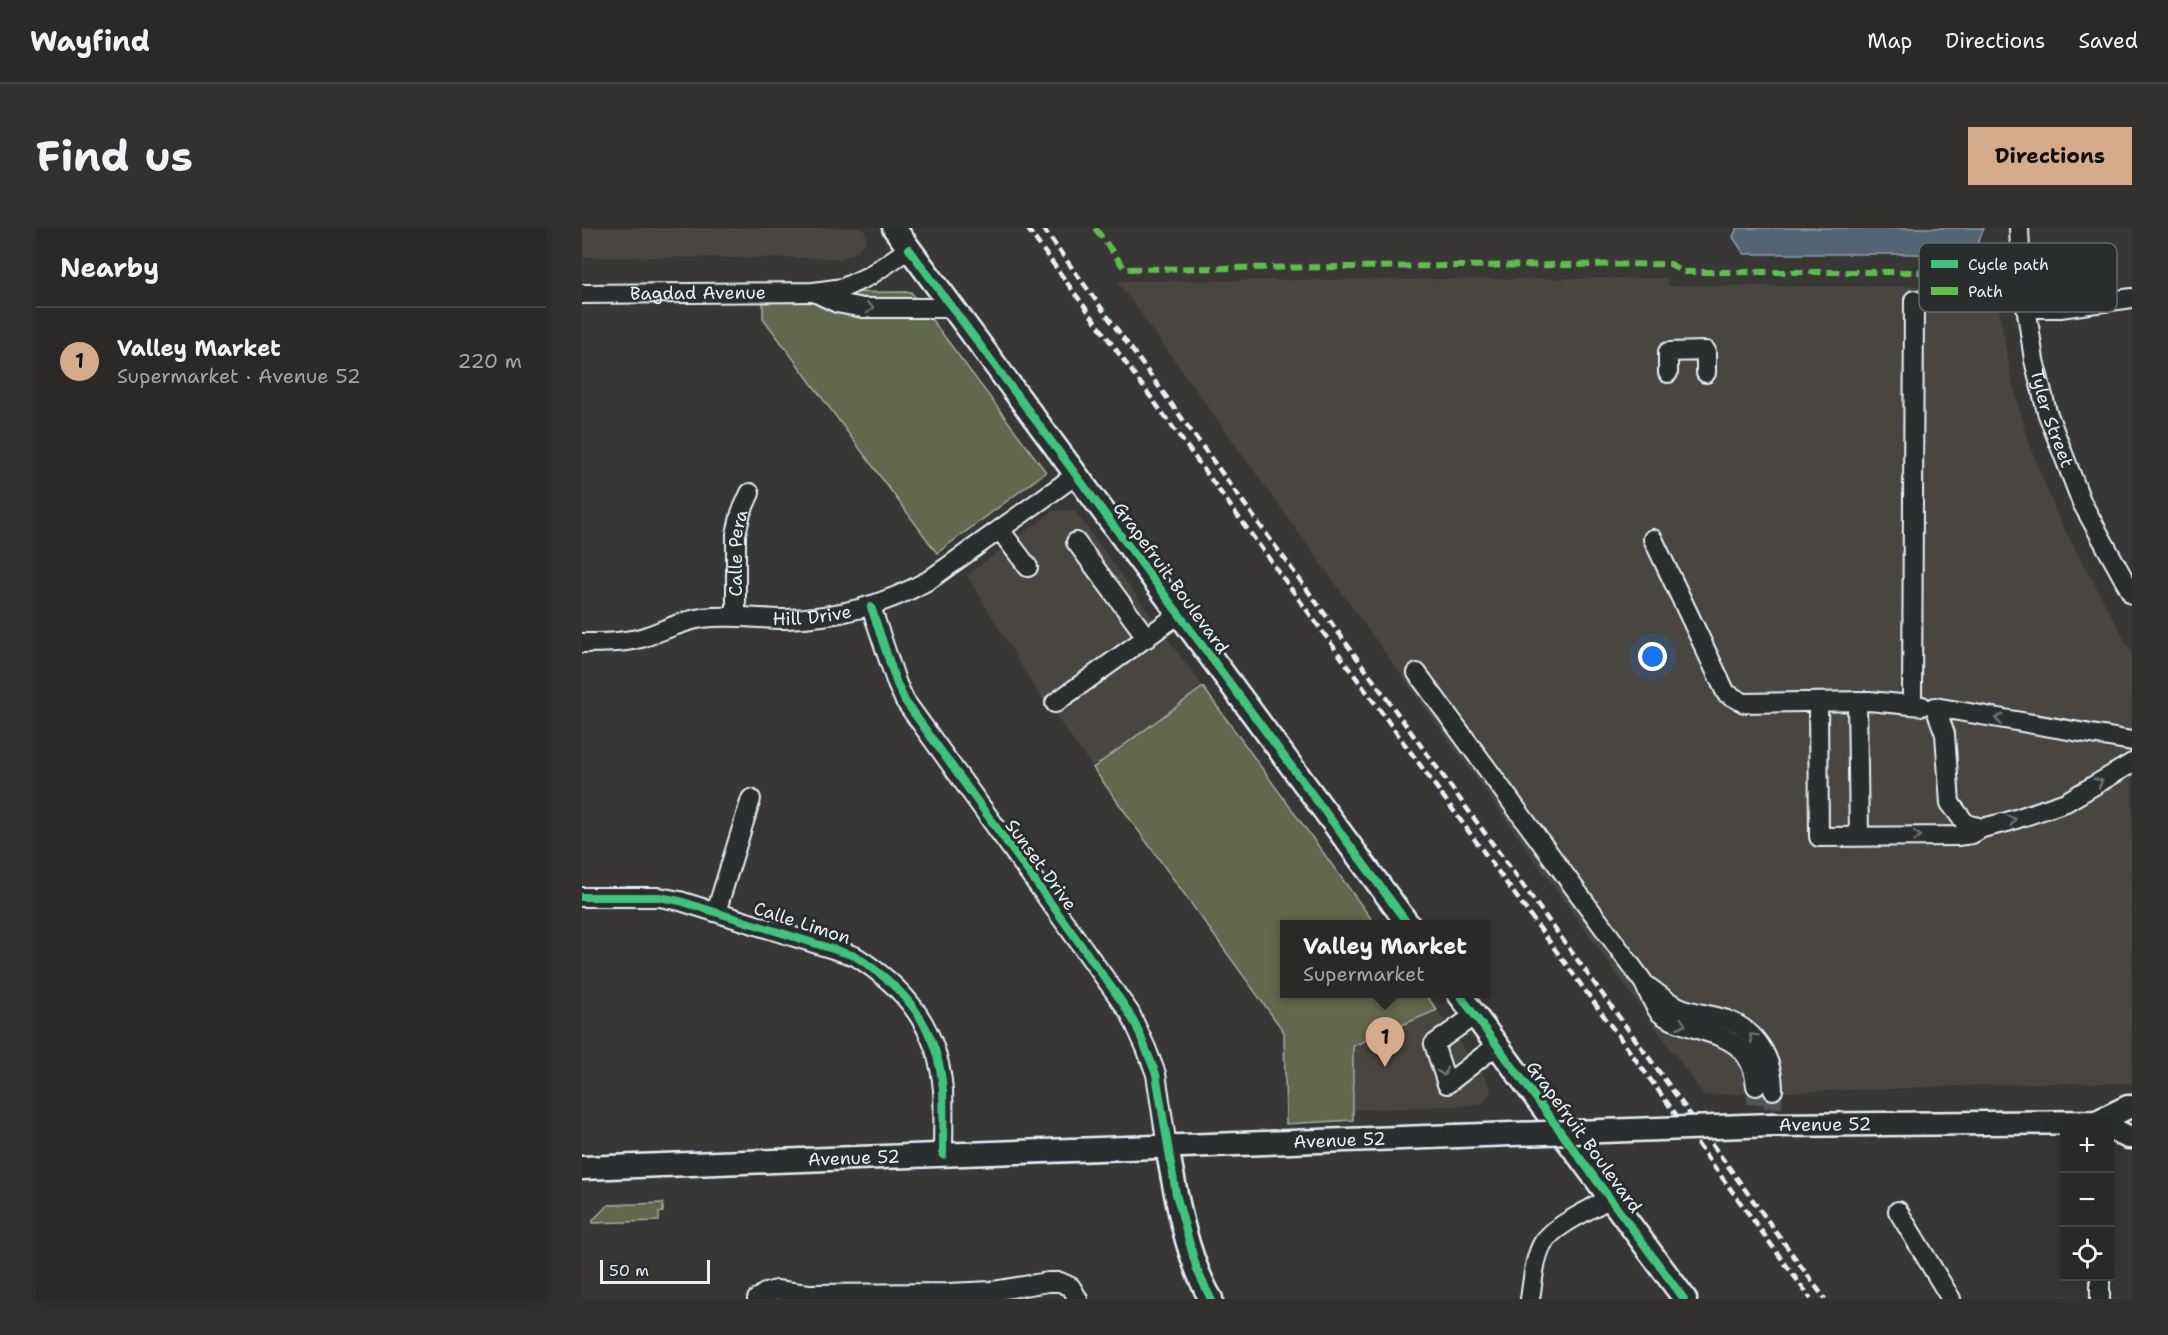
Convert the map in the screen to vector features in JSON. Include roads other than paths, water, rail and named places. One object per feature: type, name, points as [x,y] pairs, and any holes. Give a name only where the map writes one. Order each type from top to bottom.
[{"type":"main road","name":"Grapefruit Boulevard","points":[[894,228],[1405,920]]},
{"type":"main road","name":"Grapefruit Boulevard","points":[[1463,998],[1684,1299]]},
{"type":"main road","name":"Avenue 52","points":[[2110,1119],[2128,1107],[2132,1107]]},
{"type":"main road","name":"Avenue 52","points":[[582,1168],[1773,1125],[2060,1124]]},
{"type":"main road","name":"Avenue 52","points":[[2114,1130],[2132,1137]]},
{"type":"main road","points":[[1167,1147],[1176,1194],[1197,1270],[1212,1299]]},
{"type":"street","name":"Tyler Street","points":[[2019,228],[2020,243]]},
{"type":"street","name":"Bagdad Avenue","points":[[582,294],[814,292],[843,288],[869,276],[909,249]]},
{"type":"street","name":"Bagdad Avenue","points":[[814,292],[837,303],[863,308],[953,308]]},
{"type":"street","points":[[2117,300],[2132,298]]},
{"type":"street","points":[[1912,705],[1914,300]]},
{"type":"street","name":"Tyler Street","points":[[2028,312],[2034,360],[2047,412],[2059,445],[2082,503],[2130,584]]},
{"type":"street","points":[[1668,373],[1668,352],[1706,351],[1706,373]]},
{"type":"street","name":"Hill Drive","points":[[582,643],[626,641],[644,637],[679,622],[717,616],[807,618],[838,615],[871,607],[929,580],[1076,475]]},
{"type":"street","name":"Calle Pera","points":[[736,616],[736,534],[741,513],[750,493]]},
{"type":"street","points":[[1000,530],[1028,567]]},
{"type":"street","points":[[1653,539],[1726,693],[1744,703],[1857,701],[1935,707],[2057,730],[2132,741]]},
{"type":"street","points":[[1076,542],[1147,638]]},
{"type":"street","name":"Sunset Drive","points":[[871,607],[897,684],[910,709],[1130,1013],[1156,1074],[1167,1147]]},
{"type":"street","points":[[1055,703],[1179,615]]},
{"type":"street","points":[[1417,673],[1644,983],[1678,1007],[1724,1028],[1746,1030],[1761,1045],[1770,1065],[1765,1088]]},
{"type":"street","points":[[1857,701],[1859,836]]},
{"type":"street","points":[[1818,702],[1819,837],[1972,834],[1982,828],[2066,802],[2132,763]]},
{"type":"street","points":[[1935,707],[1945,734],[1950,803],[1966,824],[1982,828]]},
{"type":"street","points":[[716,912],[751,800]]},
{"type":"street","name":"Calle Limon","points":[[582,897],[660,897],[680,901],[855,956],[880,971],[912,1004],[923,1021],[939,1063],[943,1090],[943,1155]]},
{"type":"street","points":[[1475,1015],[1434,1044],[1447,1084],[1497,1045]]},
{"type":"street","points":[[1530,1299],[1535,1266],[1544,1242],[1557,1229],[1610,1198]]},
{"type":"street","points":[[1898,1211],[1951,1299]]},
{"type":"street","points":[[2100,1281],[2100,1299]]},
{"type":"street","points":[[757,1299],[765,1293],[776,1290],[809,1294],[948,1293],[993,1291],[1048,1282],[1059,1282],[1075,1293]]},
{"type":"water","points":[[1737,228],[1984,228],[1978,243],[1919,243],[1919,254],[1744,254],[1733,237]]},
{"type":"tunnel","points":[[1756,1086],[1756,1126]]},
{"type":"tunnel","points":[[1773,1090],[1773,1125]]},
{"type":"railway","points":[[1027,228],[1811,1299]]},
{"type":"railway","points":[[1043,228],[1825,1299]]},
{"type":"place","name":"Valley Market","points":[[1385,1067]]}]
